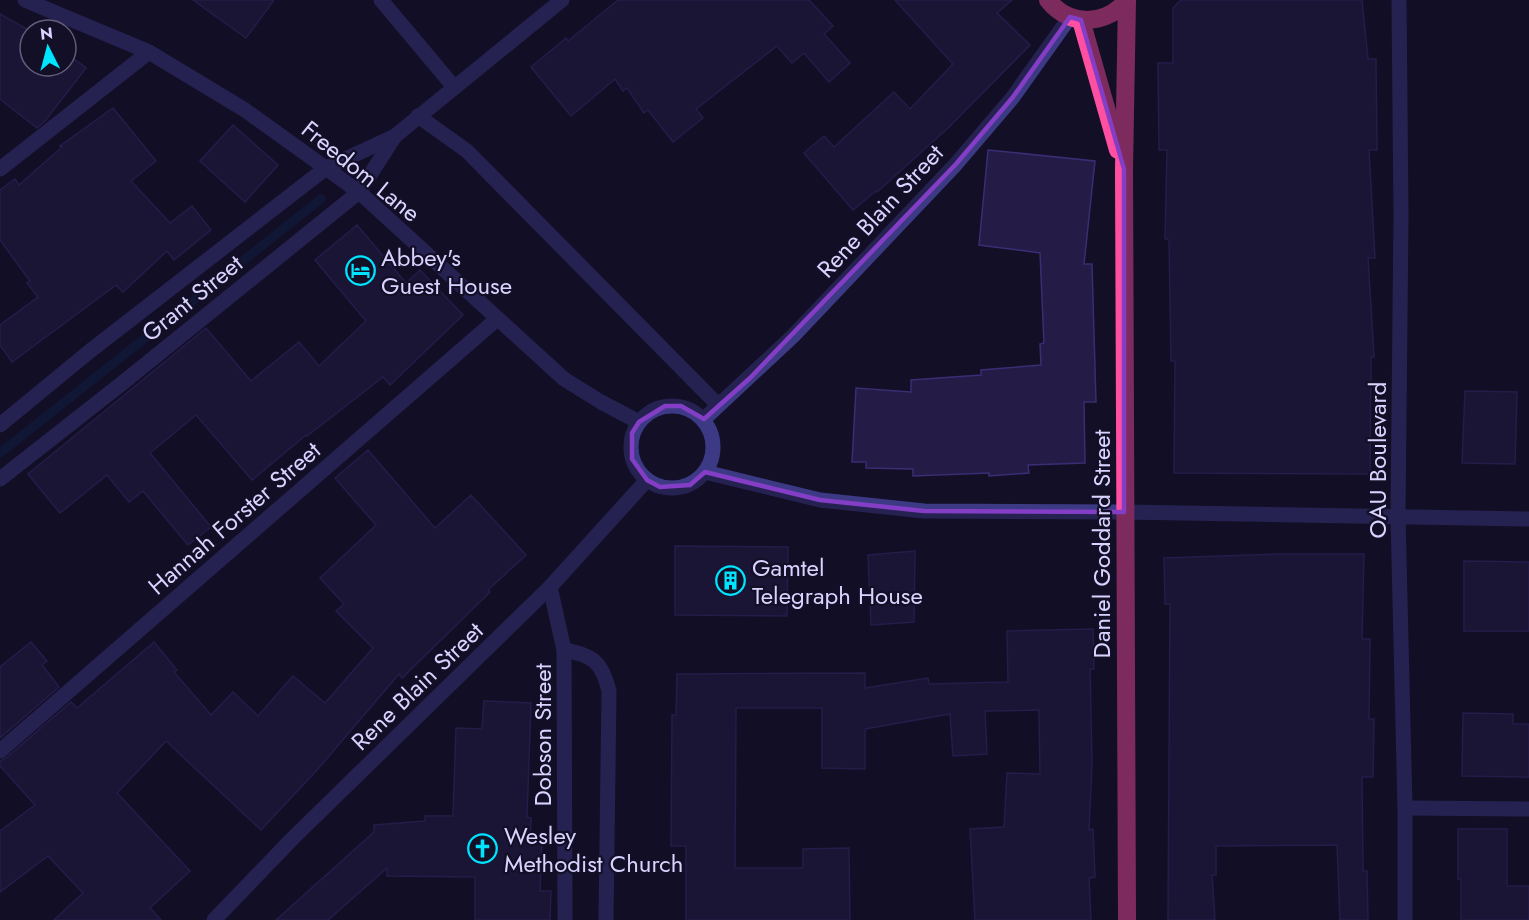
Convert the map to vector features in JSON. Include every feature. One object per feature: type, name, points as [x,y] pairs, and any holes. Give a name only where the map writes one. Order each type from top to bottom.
[{"type":"highway","points":[[1048,0],[1059,11],[1075,19],[1102,18],[1120,8],[1127,0]]},
{"type":"highway","name":"Daniel Goddard Street","points":[[1127,0],[1124,169],[1127,920]]},
{"type":"highway","name":"Daniel Goddard Street","points":[[1075,19],[1124,169]]},
{"type":"street","name":"Freedom Lane","points":[[25,0],[149,52],[245,110],[359,192],[564,379],[639,422]]},
{"type":"street","points":[[381,0],[454,87]]},
{"type":"street","name":"Grant Street","points":[[0,425],[90,351],[326,168],[395,136],[562,0]]},
{"type":"street","name":"OAU Boulevard","points":[[1399,0],[1401,215],[1398,516],[1405,808],[1405,920]]},
{"type":"street","name":"Rene Blain Street","points":[[705,419],[793,336],[956,164],[1075,19]]},
{"type":"street","points":[[0,169],[149,52]]},
{"type":"street","points":[[418,116],[467,151],[718,405]]},
{"type":"street","name":"Grant Street","points":[[0,479],[359,192],[395,136]]},
{"type":"street","name":"Hannah Forster Street","points":[[0,751],[497,319]]},
{"type":"street","points":[[665,406],[681,406],[705,419],[712,433],[713,456],[705,472],[690,485],[675,489],[660,487],[647,480],[638,471],[632,459],[630,446],[639,422],[650,411],[665,406]]},
{"type":"street","points":[[705,472],[820,500],[924,511],[1529,519]]},
{"type":"street","name":"Rene Blain Street","points":[[214,920],[293,838],[550,586],[647,480]]},
{"type":"street","name":"Dobson Street","points":[[550,586],[564,650],[565,920]]},
{"type":"street","points":[[564,650],[584,653],[599,663],[609,691],[606,920]]},
{"type":"street","points":[[1405,808],[1529,809]]},
{"type":"highlighted area","points":[[1070,17],[1081,20],[1124,169],[1124,512],[924,511],[820,500],[705,472],[690,485],[660,487],[647,480],[632,459],[632,433],[639,422],[665,406],[681,406],[704,419],[750,378],[956,164],[1013,97]]},
{"type":"building","points":[[193,0],[274,0],[246,38]]},
{"type":"building","points":[[618,0],[809,0],[833,26],[824,34],[850,63],[829,82],[804,53],[792,63],[777,46],[696,109],[703,118],[673,142],[648,110],[644,113],[627,88],[623,91],[615,79],[571,116],[531,67],[566,38],[568,41]]},
{"type":"building","points":[[895,0],[1012,0],[997,13],[1030,45],[948,128],[877,192],[853,210],[804,153],[824,136],[834,147],[894,92],[910,109],[953,64]]},
{"type":"building","points":[[1181,0],[1362,0],[1368,59],[1376,59],[1377,150],[1369,150],[1375,258],[1368,258],[1374,357],[1371,357],[1370,474],[1174,473],[1175,361],[1171,361],[1169,240],[1165,239],[1167,150],[1159,150],[1158,63],[1173,63],[1173,8]]},
{"type":"building","points":[[0,14],[18,24],[18,78],[78,78],[78,62],[86,68],[45,121],[37,128],[0,99]]},
{"type":"building","points":[[113,108],[156,161],[131,181],[170,223],[192,206],[211,230],[174,260],[167,251],[123,292],[116,285],[12,362],[0,345],[0,325],[38,297],[27,283],[30,281],[0,240],[0,190],[15,179],[19,185],[62,147],[60,146]]},
{"type":"building","points":[[233,125],[278,165],[245,202],[200,161]]},
{"type":"building","points":[[988,150],[1095,161],[1084,264],[1092,264],[1096,402],[1084,402],[1085,463],[1028,465],[1029,473],[989,476],[989,473],[913,476],[913,469],[866,468],[866,462],[852,462],[856,388],[911,392],[911,380],[981,375],[981,370],[1041,365],[1040,344],[1044,343],[1040,253],[979,245]]},
{"type":"building","points":[[357,225],[406,283],[420,270],[463,315],[390,385],[383,377],[306,435],[252,480],[196,415],[150,453],[211,527],[188,545],[143,491],[129,502],[107,475],[60,513],[28,474],[206,328],[251,381],[299,342],[319,366],[366,321],[315,260]]},
{"type":"building","points":[[1465,391],[1517,392],[1515,464],[1462,463]]},
{"type":"building","points":[[368,450],[435,528],[471,495],[526,555],[488,590],[490,592],[402,678],[399,674],[317,770],[261,830],[166,741],[117,793],[190,871],[150,908],[161,920],[54,920],[83,893],[48,856],[0,892],[0,831],[35,805],[0,766],[0,761],[71,702],[77,708],[154,642],[177,670],[174,672],[211,715],[233,692],[258,716],[293,676],[325,703],[373,648],[336,611],[344,604],[320,578],[376,525],[335,478]]},
{"type":"building","name":"Gamtel Telegraph House","points":[[675,546],[788,547],[787,616],[675,615]]},
{"type":"building","points":[[915,551],[914,622],[871,625],[868,555]]},
{"type":"building","points":[[1364,554],[1362,639],[1370,639],[1369,719],[1374,719],[1373,777],[1362,777],[1363,871],[1367,871],[1368,920],[1340,920],[1337,845],[1216,846],[1216,875],[1212,875],[1215,920],[1168,920],[1170,604],[1165,604],[1164,558]]},
{"type":"building","points":[[1464,561],[1529,562],[1529,631],[1464,631]]},
{"type":"building","points":[[1093,629],[1094,669],[1090,669],[1092,764],[1089,830],[1093,829],[1095,877],[1089,878],[1091,920],[975,920],[970,829],[1004,827],[1007,773],[1040,774],[1039,710],[985,711],[987,754],[953,756],[950,714],[865,729],[865,769],[822,768],[822,708],[736,708],[735,868],[803,868],[803,849],[849,848],[850,920],[686,920],[686,846],[671,846],[672,715],[676,715],[677,674],[865,673],[865,688],[928,678],[929,684],[1008,682],[1007,631]]},
{"type":"building","points":[[31,642],[47,661],[42,665],[59,687],[0,738],[0,667]]},
{"type":"building","points":[[484,701],[531,703],[527,817],[531,818],[530,839],[542,839],[540,891],[551,891],[550,920],[475,920],[475,877],[387,876],[387,868],[328,920],[276,920],[374,832],[374,825],[425,821],[425,816],[453,816],[456,728],[482,729]]},
{"type":"building","points":[[1463,713],[1513,714],[1513,724],[1529,724],[1529,777],[1462,776]]},
{"type":"building","points":[[1458,829],[1507,829],[1507,886],[1529,886],[1529,920],[1461,920]]},
{"type":"waterway","points":[[0,453],[321,199]]},
{"type":"place","name":"Abbey's Guest House","points":[[360,271]]},
{"type":"place","name":"Gamtel Telegraph House","points":[[731,581]]},
{"type":"place","name":"Wesley Methodist Church","points":[[483,849]]}]
